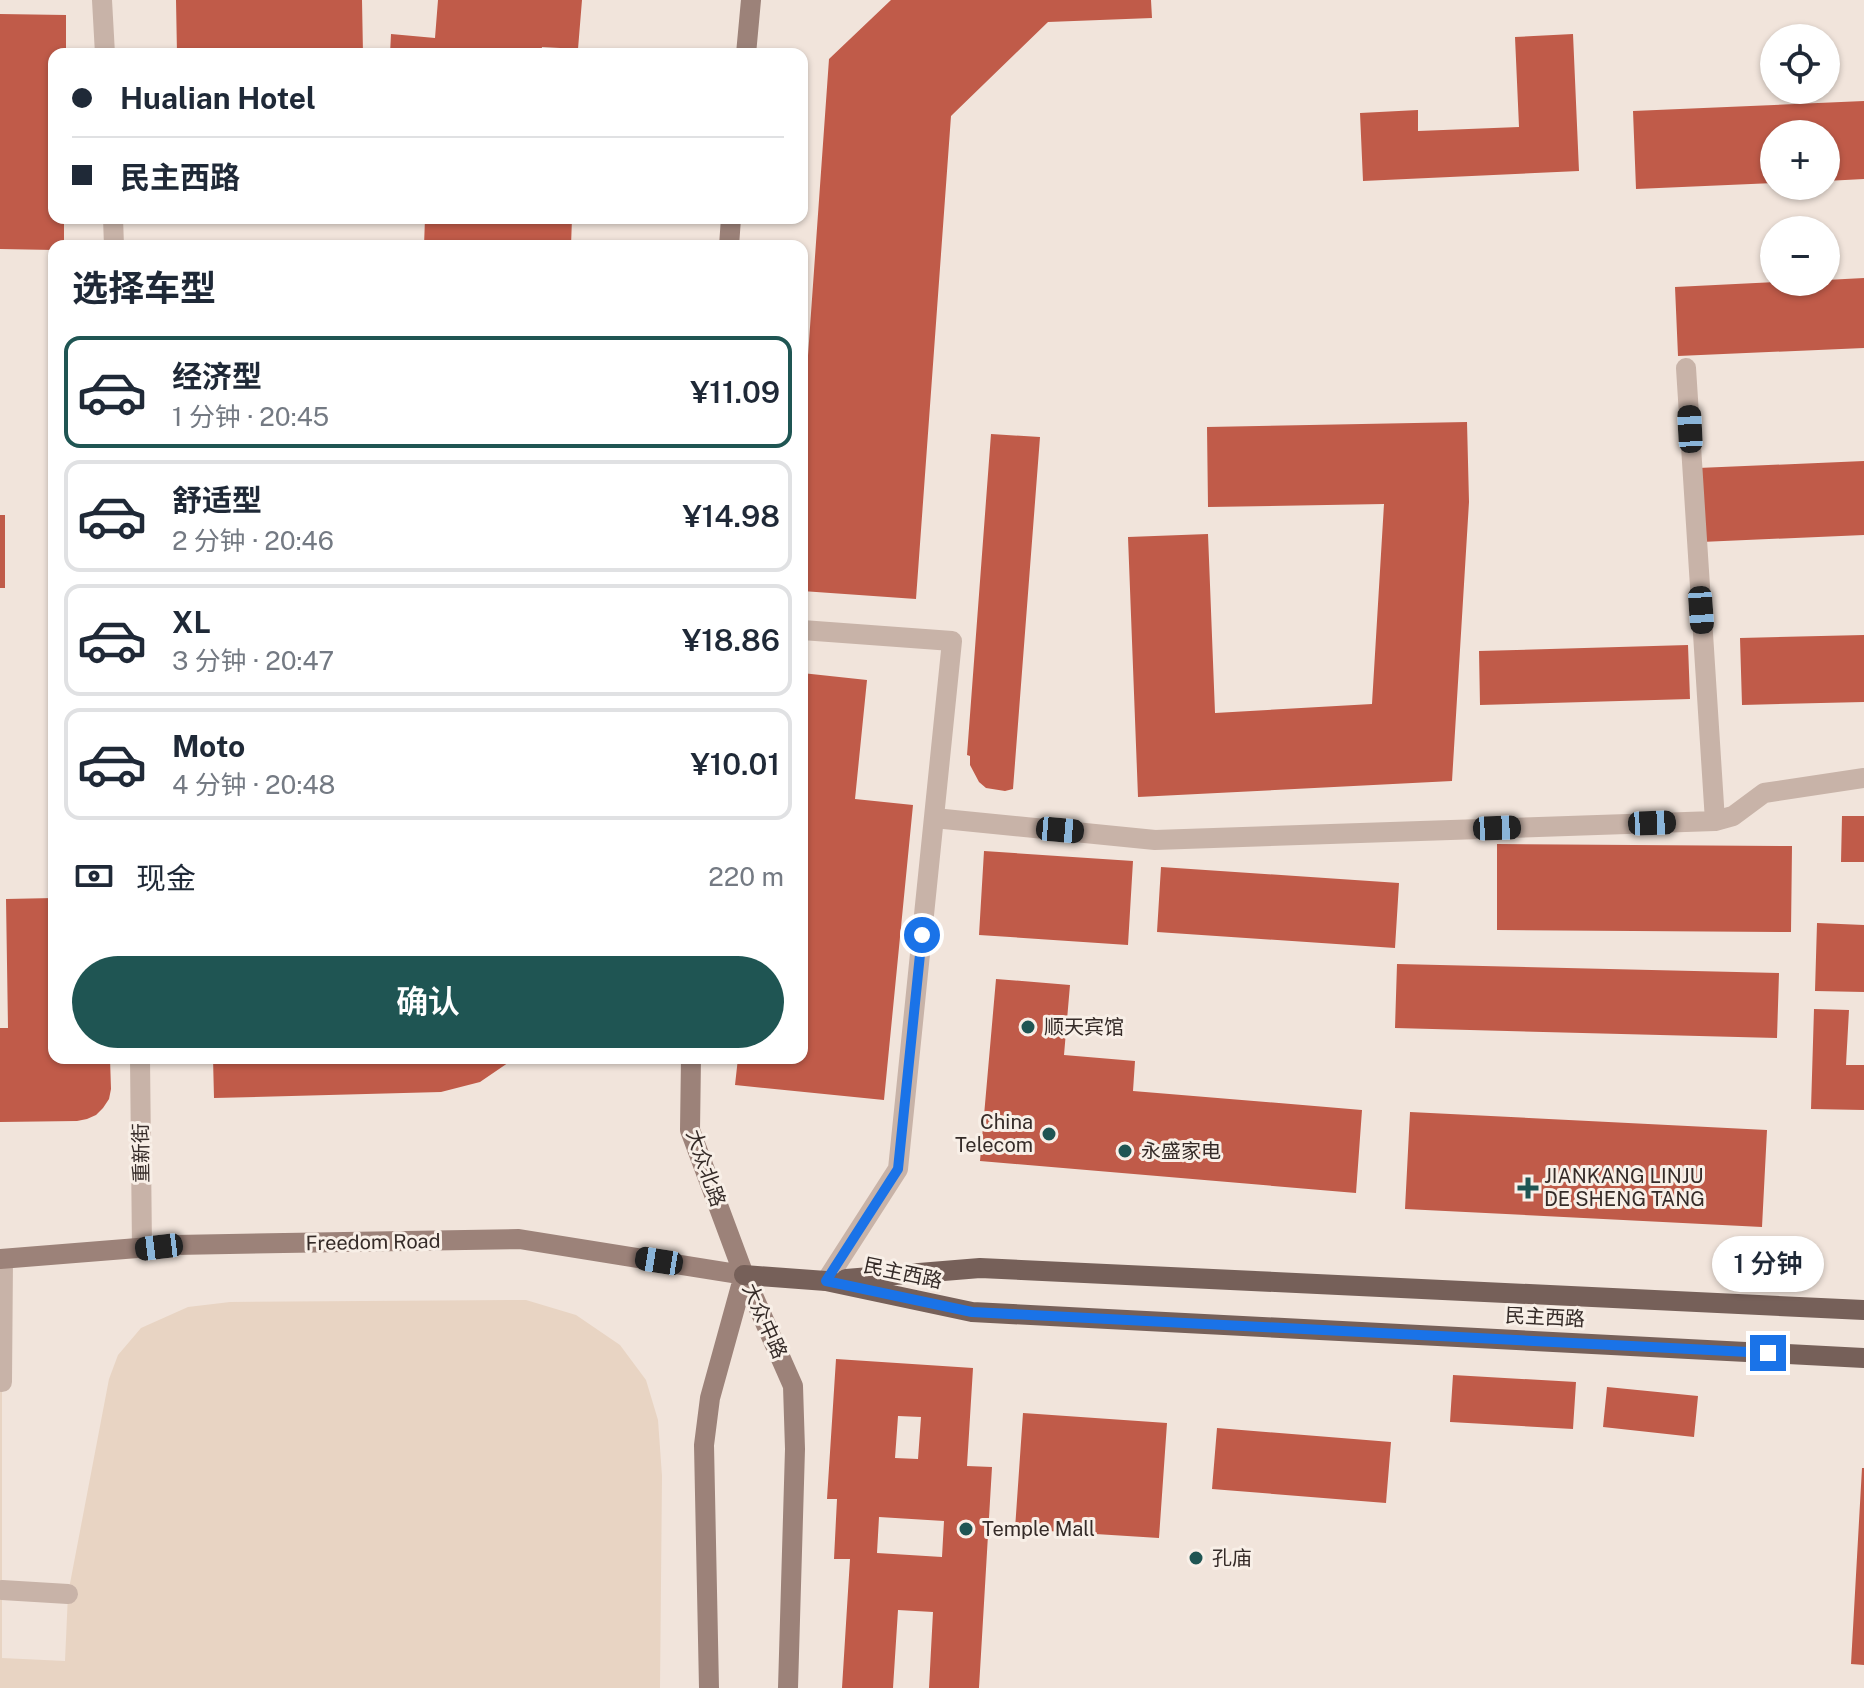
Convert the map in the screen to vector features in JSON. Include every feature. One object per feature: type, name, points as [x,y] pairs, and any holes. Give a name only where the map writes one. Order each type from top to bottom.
[{"type":"main road","points":[[747,48],[751,0]]},
{"type":"main road","name":"大众北路","points":[[691,1064],[690,1130],[744,1275]]},
{"type":"main road","name":"Freedom Road","points":[[2,1259],[175,1245],[519,1239],[744,1275]]},
{"type":"main road","name":"民主西路","points":[[826,1281],[980,1268],[1864,1310]]},
{"type":"main road","points":[[744,1275],[826,1281]]},
{"type":"main road","name":"大众中路","points":[[709,1688],[704,1445],[710,1398],[744,1275]]},
{"type":"main road","name":"大众中路","points":[[744,1275],[793,1386],[795,1449],[788,1688]]},
{"type":"main road","name":"民主西路","points":[[826,1281],[972,1312],[1864,1358]]},
{"type":"street","points":[[102,0],[105,48]]},
{"type":"street","points":[[1686,368],[1715,821]]},
{"type":"street","points":[[808,630],[952,641],[898,1169],[826,1281]]},
{"type":"street","points":[[934,818],[1155,840],[1715,821],[1733,816],[1764,793],[1864,778]]},
{"type":"street","name":"重新街","points":[[140,1064],[142,1249]]},
{"type":"street","points":[[2,1259],[2,1382]]},
{"type":"street","points":[[2,1590],[68,1594]]},
{"type":"shaded area","points":[[526,1300],[576,1315],[620,1345],[646,1380],[658,1420],[662,1476],[660,1688],[0,1688],[0,1382],[2,1658],[65,1661],[68,1594],[109,1379],[118,1355],[141,1328],[188,1307],[230,1302]]},
{"type":"building","points":[[176,0],[362,0],[363,48],[177,48]]},
{"type":"building","points":[[438,0],[582,0],[578,48],[390,48],[391,34],[435,38]]},
{"type":"building","points":[[891,0],[1151,0],[1152,18],[1048,22],[951,116],[916,599],[808,591],[808,355],[829,59]]},
{"type":"building","points":[[0,14],[66,15],[66,48],[48,48],[48,224],[64,224],[64,240],[48,240],[48,250],[0,249]]},
{"type":"building","points":[[1573,34],[1579,171],[1363,181],[1360,113],[1418,110],[1418,131],[1519,127],[1515,37]]},
{"type":"building","points":[[1864,101],[1864,179],[1840,180],[1840,120],[1760,120],[1760,184],[1636,189],[1633,111]]},
{"type":"building","points":[[425,224],[572,224],[571,240],[424,240]]},
{"type":"building","points":[[1864,278],[1864,348],[1678,356],[1675,287],[1760,283],[1760,296],[1840,296],[1840,279]]},
{"type":"building","points":[[1467,422],[1469,502],[1452,781],[1138,797],[1128,537],[1208,534],[1215,713],[1372,704],[1384,504],[1208,507],[1207,427]]},
{"type":"building","points":[[991,434],[1040,437],[1013,789],[1005,791],[986,788],[979,782],[967,755]]},
{"type":"building","points":[[1864,461],[1864,535],[1701,542],[1698,468]]},
{"type":"building","points":[[0,515],[5,515],[5,588],[0,588]]},
{"type":"building","points":[[1864,635],[1864,702],[1742,705],[1740,638]]},
{"type":"building","points":[[1688,645],[1690,699],[1480,705],[1479,651]]},
{"type":"building","points":[[808,674],[867,680],[855,799],[913,805],[884,1100],[735,1085],[737,1064],[808,1064]]},
{"type":"building","points":[[1842,816],[1864,816],[1864,862],[1841,862]]},
{"type":"building","points":[[1497,844],[1792,846],[1791,932],[1497,930]]},
{"type":"building","points":[[984,851],[1133,861],[1128,945],[979,935]]},
{"type":"building","points":[[1161,867],[1399,883],[1395,948],[1157,932]]},
{"type":"building","points":[[48,898],[48,1064],[110,1064],[109,1099],[96,1115],[87,1119],[0,1122],[0,1028],[8,1028],[6,899]]},
{"type":"building","points":[[1817,923],[1864,925],[1864,992],[1815,991]]},
{"type":"building","points":[[1397,964],[1779,973],[1777,1038],[1395,1028]]},
{"type":"building","points":[[996,979],[1070,985],[1064,1055],[1135,1061],[1133,1091],[1362,1110],[1356,1193],[980,1161]]},
{"type":"building","points":[[1814,1009],[1849,1010],[1846,1065],[1864,1065],[1864,1110],[1811,1109]]},
{"type":"building","points":[[213,1064],[506,1064],[480,1082],[441,1092],[214,1098]]},
{"type":"building","points":[[1410,1112],[1767,1130],[1762,1227],[1405,1209]]},
{"type":"building","name":"Temple Mall","points":[[836,1359],[973,1368],[967,1466],[992,1467],[979,1688],[929,1688],[933,1612],[898,1610],[893,1688],[842,1688],[850,1559],[834,1559],[837,1499],[827,1499]],"holes":[[[898,1416],[921,1417],[918,1459],[895,1458]],[[879,1517],[944,1521],[942,1557],[877,1553]]]},
{"type":"building","points":[[1453,1375],[1576,1382],[1573,1429],[1450,1422]]},
{"type":"building","points":[[1607,1387],[1698,1396],[1694,1437],[1603,1427]]},
{"type":"building","points":[[1023,1413],[1167,1423],[1159,1538],[1015,1529]]},
{"type":"building","points":[[1217,1428],[1391,1442],[1386,1503],[1212,1489]]},
{"type":"building","points":[[1864,1468],[1864,1665],[1851,1664]]},
{"type":"place","name":"顺天宾馆","points":[[1028,1027]]},
{"type":"place","name":"China Telecom","points":[[1049,1134]]},
{"type":"place","name":"永盛家电","points":[[1125,1151]]},
{"type":"place","name":"JIANKANG LINJU DE SHENG TANG","points":[[1528,1188]]},
{"type":"place","name":"Temple Mall","points":[[966,1529]]},
{"type":"place","name":"孔庙","points":[[1196,1558]]},
{"type":"route","points":[[922,935],[898,1169],[826,1281],[972,1312],[1768,1353]]}]
